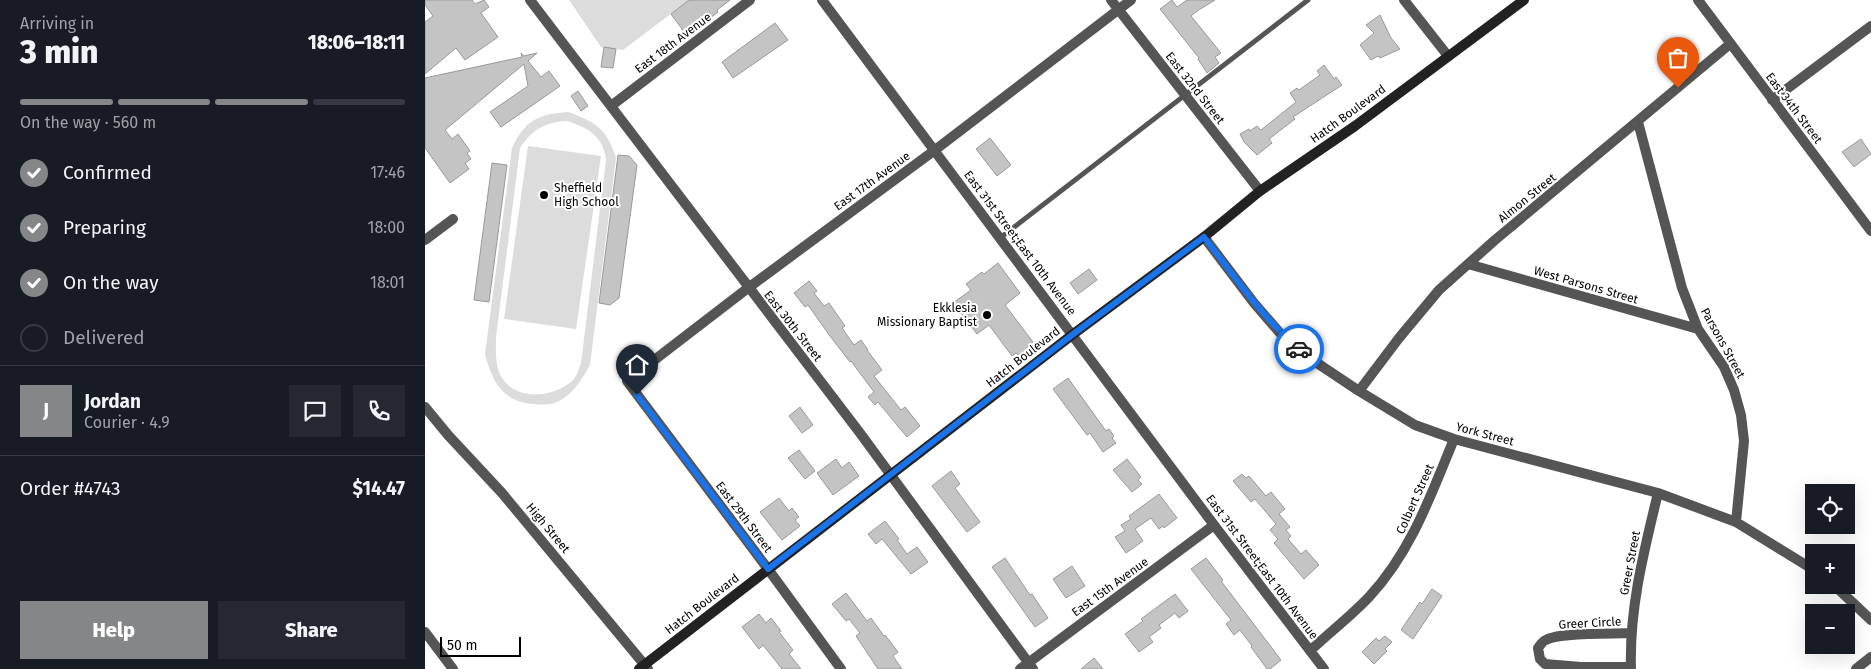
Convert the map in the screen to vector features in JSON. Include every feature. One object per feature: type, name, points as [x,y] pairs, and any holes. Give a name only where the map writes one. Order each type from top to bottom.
[{"type":"main road","name":"Hatch Boulevard","points":[[644,668],[768,569],[1072,335],[1204,237],[1260,191],[1355,126],[1524,0]]},
{"type":"street","name":"East 30th Street","points":[[530,0],[891,475],[1027,667]]},
{"type":"street","name":"East 18th Avenue","points":[[611,106],[750,0]]},
{"type":"street","name":"East 31st Street;East 10th Avenue","points":[[822,0],[1214,525],[1324,669]]},
{"type":"street","name":"East 32nd Street","points":[[1111,0],[1260,191]]},
{"type":"street","name":"East 17th Avenue","points":[[627,381],[1131,0]]},
{"type":"street","points":[[1404,0],[1448,56]]},
{"type":"street","name":"East 34th Street","points":[[1697,0],[1871,231]]},
{"type":"street","points":[[1772,100],[1871,26]]},
{"type":"street","name":"Almon Street","points":[[1359,391],[1425,305],[1468,264],[1730,44]]},
{"type":"street","name":"Parsons Street","points":[[1638,122],[1682,288],[1698,329],[1724,367],[1734,390],[1741,415],[1745,441],[1736,522]]},
{"type":"street","points":[[425,240],[453,219]]},
{"type":"street","name":"York Street","points":[[1204,237],[1254,303],[1280,333],[1308,356],[1359,391],[1415,425],[1454,440],[1658,493],[1736,522],[1805,564]]},
{"type":"street","name":"West Parsons Street","points":[[1468,264],[1698,329]]},
{"type":"street","name":"East 29th Street","points":[[627,381],[841,669]]},
{"type":"street","name":"High Street","points":[[425,407],[448,435],[502,493],[644,668]]},
{"type":"street","name":"Colbert Street","points":[[1310,651],[1369,598],[1402,553],[1425,510],[1454,440]]},
{"type":"street","name":"Greer Street","points":[[1631,668],[1631,633],[1640,568],[1658,493]]},
{"type":"street","name":"East 15th Avenue","points":[[1027,667],[1214,525]]},
{"type":"street","points":[[1845,594],[1870,615]]},
{"type":"street","points":[[425,632],[453,669]]},
{"type":"street","name":"Greer Circle","points":[[1631,633],[1550,638],[1544,640],[1538,648],[1540,659],[1545,664],[1631,668]]},
{"type":"street","points":[[1857,669],[1871,657]]},
{"type":"lane","points":[[1000,238],[1309,0]]},
{"type":"shaded area","points":[[569,0],[689,0],[623,50],[601,47]]},
{"type":"shaded area","points":[[568,112],[586,119],[599,128],[609,140],[616,158],[590,365],[580,381],[563,399],[555,403],[540,405],[523,402],[507,395],[495,382],[485,354],[512,148],[522,131],[534,120]],"holes":[[[567,121],[594,134],[602,145],[606,160],[581,363],[573,380],[565,386],[544,394],[522,393],[513,389],[505,382],[499,372],[496,359],[496,337],[520,148],[529,136],[540,128],[552,123]]]},
{"type":"shaded area","points":[[528,146],[601,156],[576,329],[504,319]]},
{"type":"building","points":[[425,0],[472,0],[475,4],[484,0],[489,7],[481,13],[498,37],[465,60],[456,48],[425,74],[425,22],[433,16],[425,5]]},
{"type":"building","points":[[689,0],[730,0],[687,36],[671,14]]},
{"type":"building","points":[[1172,0],[1177,7],[1187,0],[1215,0],[1191,16],[1221,53],[1215,57],[1219,63],[1207,73],[1199,58],[1160,9]]},
{"type":"building","points":[[1380,15],[1391,38],[1400,49],[1371,60],[1360,45],[1374,33],[1366,25]]},
{"type":"building","points":[[775,23],[788,40],[733,78],[722,62]]},
{"type":"building","points":[[604,47],[616,49],[613,68],[601,67]]},
{"type":"building","points":[[521,53],[524,56],[537,53],[528,61],[541,77],[549,71],[560,86],[501,127],[490,112],[528,86],[524,64],[445,130],[452,139],[458,134],[470,151],[467,153],[471,159],[465,163],[469,169],[450,183],[425,148],[425,78],[522,57]]},
{"type":"building","points":[[1324,65],[1334,79],[1336,77],[1342,85],[1293,117],[1295,119],[1269,139],[1272,143],[1257,155],[1244,142],[1240,134],[1249,129],[1250,131],[1257,126],[1261,130],[1296,102],[1290,93],[1297,88],[1299,90],[1320,75],[1317,71]]},
{"type":"building","points":[[578,91],[588,106],[581,111],[571,96]]},
{"type":"building","points":[[990,138],[1011,165],[997,176],[976,149]]},
{"type":"building","points":[[1861,139],[1871,154],[1854,167],[1842,152]]},
{"type":"building","points":[[618,155],[629,156],[637,165],[619,298],[610,305],[599,303]]},
{"type":"building","points":[[492,163],[507,165],[489,302],[474,300]]},
{"type":"building","name":"Ekklesia Missionary Baptist","points":[[998,263],[1020,293],[1005,305],[1033,342],[1019,356],[1016,353],[1012,356],[989,325],[977,334],[953,303],[971,290],[966,284],[982,272],[984,274]]},
{"type":"building","points":[[1089,269],[1097,280],[1078,294],[1070,283]]},
{"type":"building","points":[[809,281],[817,291],[814,293],[824,306],[829,303],[845,326],[842,328],[854,345],[861,340],[882,370],[874,376],[901,410],[905,407],[920,426],[907,437],[878,402],[875,405],[868,397],[874,392],[808,305],[805,307],[794,293]]},
{"type":"building","points":[[1068,378],[1106,431],[1109,429],[1114,436],[1112,438],[1116,443],[1103,452],[1090,433],[1087,435],[1053,389]]},
{"type":"building","points":[[800,407],[813,425],[802,433],[789,416]]},
{"type":"building","points":[[799,450],[815,471],[805,479],[788,458]]},
{"type":"building","points":[[836,459],[842,468],[849,462],[859,476],[833,495],[817,473]]},
{"type":"building","points":[[1127,459],[1141,477],[1138,480],[1142,484],[1132,492],[1113,470]]},
{"type":"building","points":[[951,471],[960,484],[955,488],[980,522],[967,532],[932,486]]},
{"type":"building","points":[[1242,474],[1246,478],[1249,476],[1266,496],[1271,492],[1285,509],[1279,514],[1290,527],[1286,530],[1291,536],[1288,539],[1301,554],[1306,550],[1319,565],[1304,579],[1274,543],[1278,539],[1270,530],[1276,524],[1255,499],[1251,502],[1233,481]]},
{"type":"building","points":[[1159,494],[1177,518],[1164,528],[1163,526],[1159,529],[1151,518],[1135,529],[1143,541],[1126,553],[1115,537],[1125,531],[1121,525],[1131,519],[1129,516]]},
{"type":"building","points":[[779,498],[789,511],[792,508],[799,517],[795,520],[800,526],[782,540],[760,512]]},
{"type":"building","points":[[885,521],[899,539],[897,540],[907,554],[917,547],[928,562],[911,574],[882,539],[876,544],[868,534]]},
{"type":"building","points":[[1005,558],[1048,618],[1035,627],[992,567]]},
{"type":"building","points":[[1206,558],[1223,580],[1221,581],[1281,660],[1270,669],[1267,669],[1240,630],[1234,635],[1226,624],[1231,620],[1191,569]]},
{"type":"building","points":[[1072,566],[1085,586],[1066,598],[1053,579]]},
{"type":"building","points":[[1432,589],[1442,596],[1413,639],[1401,630],[1420,602],[1422,604]]},
{"type":"building","points":[[846,593],[867,621],[871,618],[898,652],[893,656],[902,669],[878,669],[856,636],[860,633],[849,619],[846,621],[832,604]]},
{"type":"building","points":[[1175,594],[1188,611],[1179,618],[1175,613],[1159,625],[1161,628],[1149,637],[1153,642],[1139,652],[1125,634],[1143,621],[1141,619]]},
{"type":"building","points":[[759,614],[766,623],[771,618],[781,631],[779,632],[793,650],[789,654],[801,669],[782,669],[763,645],[759,649],[742,627]]},
{"type":"building","points":[[1385,636],[1392,642],[1385,649],[1387,651],[1374,664],[1362,652],[1376,638],[1379,641]]},
{"type":"building","points":[[1094,658],[1103,669],[1081,669]]},
{"type":"way so far","points":[[1299,349],[1359,391],[1425,305],[1439,290],[1495,240],[1678,88]]},
{"type":"place","name":"Sheffield High School","points":[[544,195]]},
{"type":"place","name":"Ekklesia Missionary Baptist","points":[[987,315]]},
{"type":"route","points":[[637,395],[768,569],[1072,335],[1204,237],[1254,303],[1280,333],[1299,349]]}]
